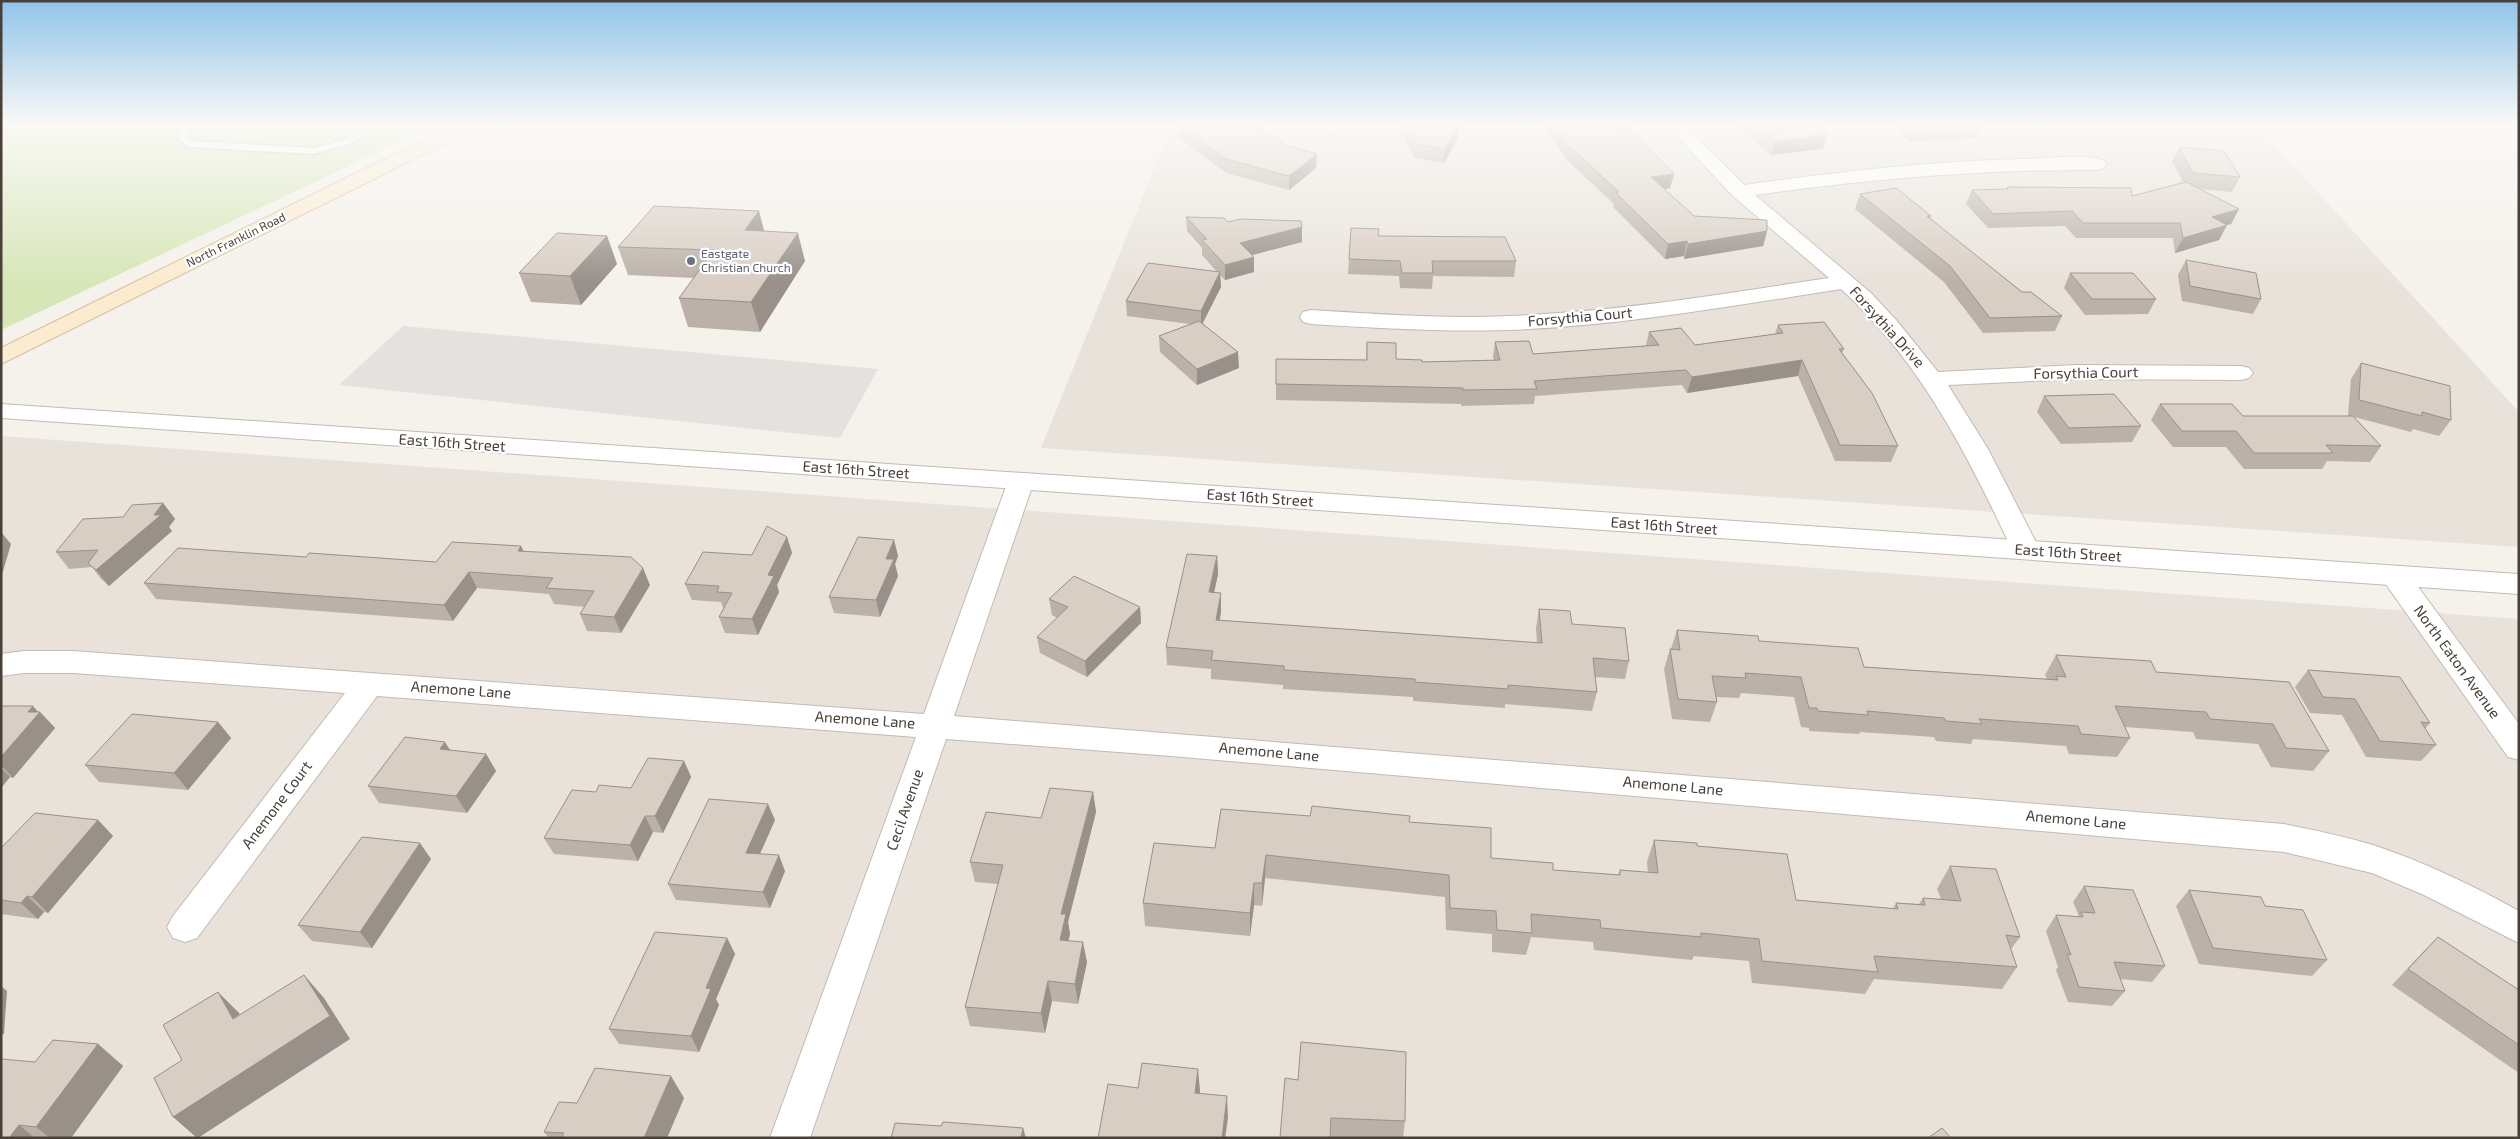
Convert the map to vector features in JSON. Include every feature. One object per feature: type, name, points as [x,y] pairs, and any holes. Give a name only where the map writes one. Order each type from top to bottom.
[{"type":"main road","name":"North Franklin Road","points":[[1,357],[364,177]]},
{"type":"street","name":"Forsythia Drive","points":[[1726,177],[1846,282],[1882,317],[1932,379],[1976,448],[2026,550]]},
{"type":"street","points":[[1740,191],[1838,177]]},
{"type":"street","name":"Forsythia Court","points":[[1311,317],[1428,323],[1510,323],[1601,317],[1846,282]]},
{"type":"street","name":"Forsythia Court","points":[[1932,379],[2077,372],[2240,373]]},
{"type":"street","name":"East 16th Street","points":[[1,411],[2519,584]]},
{"type":"street","name":"Cecil Avenue","points":[[790,1138],[1021,481]]},
{"type":"street","name":"North Eaton Avenue","points":[[2395,576],[2519,748]]},
{"type":"street","name":"Anemone Lane","points":[[1,665],[24,662],[73,662],[370,683],[935,726],[2284,838],[2343,851],[2384,864],[2469,900],[2519,928]]},
{"type":"street","name":"Anemone Court","points":[[185,927],[370,683]]},
{"type":"shaded area","points":[[1151,177],[2304,177],[2519,412],[2519,547],[1041,448]]},
{"type":"shaded area","points":[[403,326],[878,369],[840,438],[339,385]]},
{"type":"shaded area","points":[[1,436],[2519,619],[2519,1138],[1,1138]]},
{"type":"green space","points":[[1,177],[325,177],[1,330]]},
{"type":"building","points":[[1603,177],[1651,177],[1694,216],[1767,220],[1767,231],[1688,244],[1687,241],[1668,244],[1616,193],[1619,192]]},
{"type":"building","points":[[2186,182],[2239,209],[2212,217],[2227,225],[2183,238],[2180,223],[2083,223],[2072,211],[1993,214],[1972,190],[2008,189],[2007,187],[2131,188],[2132,196]]},
{"type":"building","points":[[1896,188],[1931,216],[1927,216],[2022,292],[2031,292],[2062,316],[1990,318],[1950,266],[1860,194]]},
{"type":"building","points":[[654,206],[759,211],[745,230],[798,233],[751,302],[679,298],[714,250],[618,247]]},
{"type":"building","points":[[1186,217],[1224,218],[1228,222],[1241,219],[1301,221],[1302,227],[1240,243],[1254,257],[1225,265],[1202,240],[1207,239]]},
{"type":"building","points":[[1351,228],[1379,229],[1378,236],[1505,237],[1516,261],[1432,261],[1433,273],[1402,273],[1400,261],[1349,259]]},
{"type":"building","points":[[557,233],[607,236],[570,276],[519,273]]},
{"type":"building","points":[[2186,260],[2256,273],[2261,299],[2190,286]]},
{"type":"building","points":[[1148,263],[1220,272],[1201,311],[1126,301]]},
{"type":"building","points":[[2070,273],[2133,273],[2156,299],[2092,299]]},
{"type":"building","points":[[1199,321],[1238,352],[1197,369],[1159,336]]},
{"type":"building","points":[[1824,322],[1844,349],[1839,349],[1872,393],[1898,446],[1840,445],[1802,360],[1692,377],[1686,370],[1534,381],[1537,389],[1463,390],[1463,388],[1276,384],[1276,359],[1367,360],[1367,342],[1396,343],[1396,359],[1422,360],[1422,362],[1500,360],[1495,342],[1529,341],[1533,354],[1659,345],[1649,332],[1681,328],[1695,345],[1783,333],[1778,325]]},
{"type":"building","points":[[2361,363],[2450,386],[2451,420],[2422,412],[2422,416],[2359,400]]},
{"type":"building","points":[[2114,394],[2141,426],[2069,428],[2044,396]]},
{"type":"building","points":[[2160,404],[2232,404],[2243,416],[2353,416],[2381,446],[2326,445],[2333,453],[2254,453],[2236,431],[2182,431]]},
{"type":"building","points":[[163,503],[154,515],[161,515],[96,570],[88,563],[98,550],[56,552],[83,519],[123,517],[132,505]]},
{"type":"building","points":[[767,526],[787,537],[768,575],[774,576],[752,619],[719,617],[732,593],[717,592],[719,586],[685,584],[703,552],[752,555]]},
{"type":"building","points":[[858,537],[894,540],[886,559],[894,559],[876,600],[829,597]]},
{"type":"building","points":[[452,542],[521,546],[518,551],[631,557],[643,568],[614,617],[580,614],[594,591],[546,588],[553,578],[469,572],[444,605],[144,583],[178,548],[306,557],[309,553],[436,562]]},
{"type":"building","points":[[1187,554],[1217,556],[1209,592],[1221,593],[1216,620],[1542,643],[1539,609],[1570,611],[1572,624],[1625,628],[1629,661],[1593,658],[1597,692],[1508,685],[1508,689],[1415,682],[1415,679],[1284,670],[1284,666],[1211,660],[1213,651],[1166,647]]},
{"type":"building","points":[[1074,576],[1140,607],[1085,661],[1037,637],[1068,607],[1049,599]]},
{"type":"building","points":[[1677,630],[1758,636],[1759,641],[1858,648],[1864,667],[2058,680],[2056,676],[2066,677],[2056,655],[2151,661],[2156,672],[2289,682],[2329,751],[2286,748],[2273,724],[2210,719],[2206,712],[2115,706],[2130,738],[2081,734],[2078,726],[1979,719],[1982,724],[1946,721],[1944,718],[1867,711],[1868,715],[1818,711],[1817,708],[1809,708],[1801,677],[1745,673],[1746,678],[1712,676],[1717,702],[1678,699],[1670,649],[1680,650]]},
{"type":"building","points":[[2308,670],[2400,677],[2430,723],[2421,722],[2436,745],[2380,741],[2355,699],[2323,697]]},
{"type":"building","points":[[1,706],[33,706],[28,712],[40,712],[1,757]]},
{"type":"building","points":[[132,714],[218,722],[174,773],[85,765]]},
{"type":"building","points":[[405,737],[445,742],[440,749],[486,754],[456,796],[368,786]]},
{"type":"building","points":[[648,758],[684,761],[655,816],[645,816],[630,845],[544,838],[572,790],[596,792],[599,785],[631,788]]},
{"type":"building","points":[[1050,788],[1093,792],[1061,914],[1066,914],[1060,940],[1083,942],[1075,984],[1048,981],[1041,1013],[965,1007],[1003,865],[970,862],[986,812],[1041,818]]},
{"type":"building","points":[[709,799],[768,804],[746,853],[779,855],[763,892],[668,884]]},
{"type":"building","points":[[1312,806],[1410,816],[1409,822],[1491,828],[1491,858],[1553,863],[1553,870],[1620,875],[1620,870],[1658,873],[1654,840],[1697,843],[1697,846],[1787,854],[1796,900],[1898,909],[1896,903],[1925,905],[1923,898],[1961,901],[1950,866],[1996,869],[2020,937],[2006,935],[2017,967],[1874,956],[1878,972],[1762,961],[1759,939],[1701,933],[1701,937],[1601,928],[1600,920],[1531,914],[1532,933],[1497,930],[1496,911],[1450,908],[1449,875],[1266,855],[1262,883],[1254,883],[1250,913],[1143,903],[1154,843],[1215,848],[1221,809],[1310,816]]},
{"type":"building","points":[[35,813],[98,820],[32,897],[27,896],[21,903],[1,900],[1,848]]},
{"type":"building","points":[[362,837],[420,843],[360,932],[298,925]]},
{"type":"building","points":[[2084,886],[2133,890],[2165,966],[2114,962],[2125,991],[2079,987],[2067,954],[2071,955],[2056,915],[2083,917],[2081,912],[2095,913]]},
{"type":"building","points":[[2189,890],[2261,897],[2265,906],[2303,910],[2327,960],[2213,948]]},
{"type":"building","points":[[655,932],[727,938],[706,988],[711,989],[691,1036],[609,1029]]},
{"type":"building","points":[[2438,937],[2519,990],[2519,1045],[2408,969]]},
{"type":"building","points":[[304,975],[330,1016],[173,1117],[154,1078],[182,1060],[163,1025],[218,992],[233,1019]]},
{"type":"building","points":[[53,1040],[98,1044],[36,1127],[19,1125],[9,1138],[1,1138],[1,1059],[35,1062]]},
{"type":"building","points":[[1301,1042],[1406,1052],[1405,1121],[1331,1118],[1330,1138],[1280,1138],[1285,1078],[1298,1080]]},
{"type":"building","points":[[1142,1063],[1198,1069],[1195,1093],[1227,1096],[1222,1138],[1098,1138],[1108,1084],[1138,1088]]},
{"type":"building","points":[[595,1068],[671,1076],[644,1138],[561,1138],[564,1133],[544,1132],[559,1102],[577,1103]]},
{"type":"building","points":[[943,1122],[1023,1128],[1021,1138],[891,1138],[895,1123],[941,1126]]},
{"type":"building","points":[[1942,1128],[1951,1138],[1928,1138]]},
{"type":"place","name":"Eastgate Christian Church","points":[[691,261]]}]
